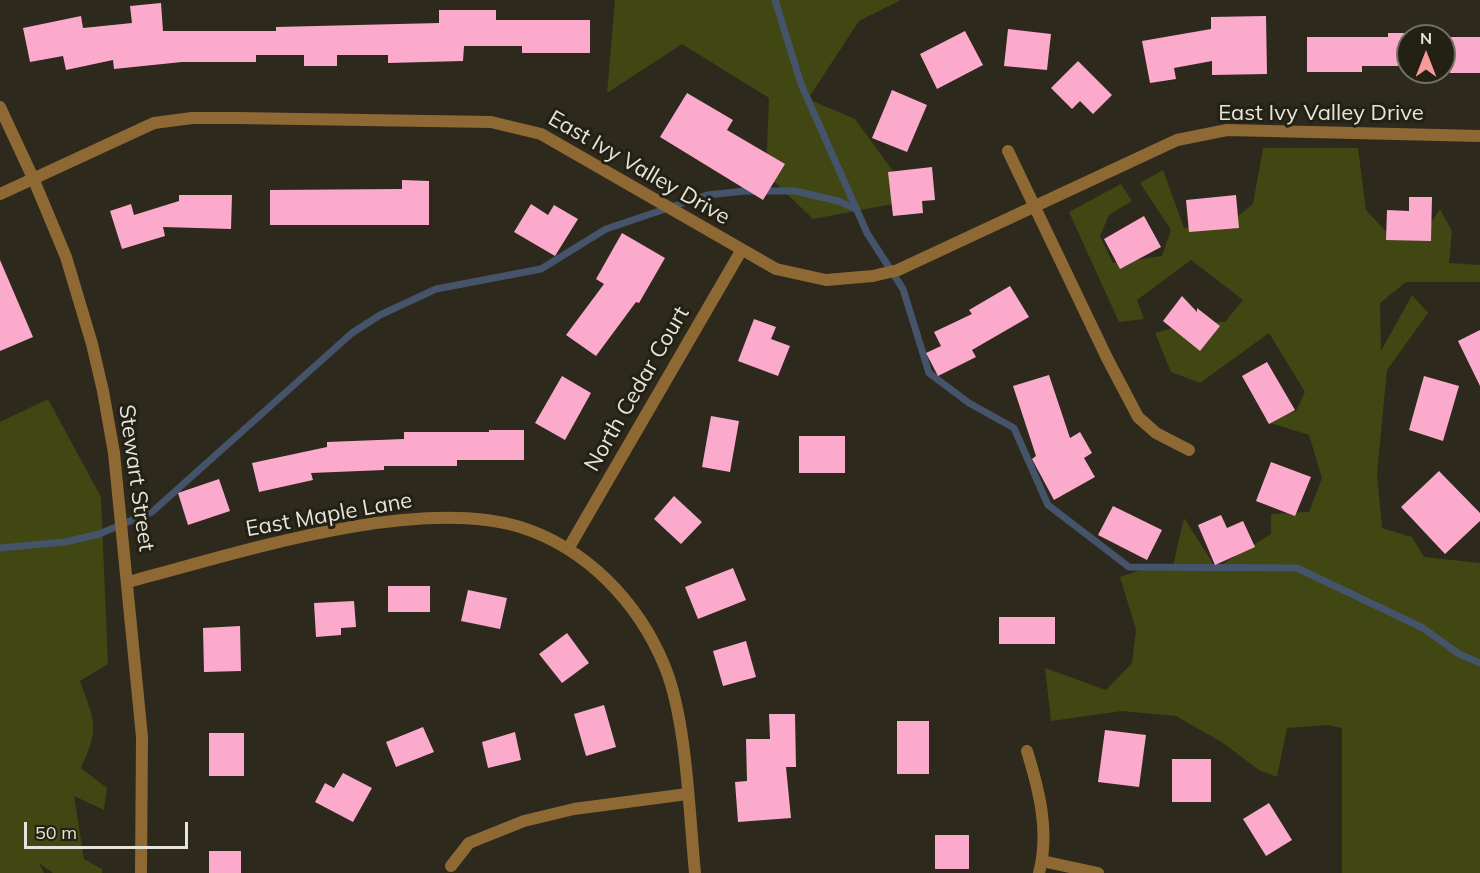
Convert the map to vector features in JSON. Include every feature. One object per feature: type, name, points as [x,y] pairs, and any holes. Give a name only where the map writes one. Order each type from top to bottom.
[{"type":"street","name":"Stewart Street","points":[[0,107],[66,257],[94,353],[114,453],[129,582],[141,737],[141,873]]},
{"type":"street","name":"East Ivy Valley Drive","points":[[0,194],[154,123],[173,120],[238,118],[491,122],[542,134],[741,251],[776,269],[826,280],[873,276],[921,260],[1177,140],[1201,134],[1227,130],[1480,135]]},
{"type":"street","points":[[1008,151],[1138,417],[1156,433],[1189,450]]},
{"type":"street","name":"North Cedar Court","points":[[568,549],[741,251]]},
{"type":"street","name":"East Maple Lane","points":[[129,582],[272,544],[350,529],[430,519],[476,520],[518,527],[547,537],[568,549],[612,584],[636,612],[654,643],[676,703],[695,873]]},
{"type":"street","points":[[1027,751],[1042,799],[1040,867],[1098,873]]},
{"type":"street","points":[[451,866],[469,843],[524,821],[574,809],[687,794]]},
{"type":"green space","points":[[615,0],[901,0],[859,21],[808,99],[855,119],[914,200],[813,219],[766,174],[769,98],[682,44],[607,93]]},
{"type":"green space","points":[[1263,148],[1358,148],[1366,210],[1389,235],[1421,238],[1440,209],[1452,231],[1449,263],[1480,265],[1480,282],[1406,282],[1380,303],[1381,351],[1412,295],[1428,313],[1387,370],[1377,474],[1382,528],[1412,537],[1424,557],[1480,563],[1480,873],[1342,873],[1342,728],[1328,725],[1287,728],[1277,777],[1259,770],[1223,743],[1176,716],[1122,711],[1051,721],[1045,668],[1106,690],[1132,663],[1136,629],[1120,577],[1146,568],[1172,570],[1184,518],[1216,568],[1271,534],[1271,514],[1309,512],[1322,478],[1309,435],[1264,421],[1296,411],[1305,392],[1269,333],[1200,383],[1171,372],[1155,333],[1190,323],[1225,322],[1243,300],[1191,260],[1137,300],[1144,319],[1119,322],[1069,212],[1121,184],[1132,201],[1109,215],[1100,236],[1113,263],[1162,256],[1171,230],[1140,183],[1163,170],[1184,228],[1232,221],[1253,204]]},
{"type":"green space","points":[[48,399],[101,497],[108,664],[80,681],[93,724],[91,743],[81,768],[107,788],[104,810],[74,796],[84,859],[102,869],[102,873],[53,873],[39,863],[44,873],[0,873],[0,422]]},
{"type":"building","points":[[161,3],[163,31],[276,31],[276,27],[439,23],[439,10],[496,10],[496,20],[590,20],[590,53],[522,53],[522,46],[464,46],[463,61],[388,63],[388,55],[337,55],[337,66],[304,66],[304,55],[256,55],[256,62],[182,62],[114,69],[113,60],[66,70],[63,56],[30,62],[23,28],[81,16],[83,28],[132,23],[130,6]]},
{"type":"building","points":[[1266,16],[1267,74],[1212,75],[1212,61],[1174,68],[1176,79],[1150,83],[1142,41],[1211,29],[1211,17]]},
{"type":"building","points":[[1008,29],[1051,34],[1047,70],[1004,66]]},
{"type":"building","points":[[965,31],[983,65],[937,89],[920,54]]},
{"type":"building","points":[[1388,33],[1396,33],[1396,66],[1362,66],[1362,72],[1307,72],[1307,37],[1388,37]]},
{"type":"building","points":[[1456,37],[1480,37],[1480,73],[1456,73]]},
{"type":"building","points":[[1078,61],[1112,95],[1093,114],[1080,101],[1072,109],[1051,88]]},
{"type":"building","points":[[892,90],[927,105],[907,152],[872,138]]},
{"type":"building","points":[[687,93],[733,120],[727,130],[785,164],[763,200],[660,137]]},
{"type":"building","points":[[932,167],[935,200],[922,201],[923,213],[893,216],[888,172]]},
{"type":"building","points":[[402,180],[429,181],[429,225],[270,225],[270,190],[402,189]]},
{"type":"building","points":[[179,195],[232,195],[231,229],[163,227],[165,236],[122,249],[110,211],[131,204],[134,215],[179,201]]},
{"type":"building","points":[[1236,195],[1239,228],[1189,232],[1186,200]]},
{"type":"building","points":[[1409,197],[1432,197],[1431,241],[1386,240],[1387,210],[1409,211]]},
{"type":"building","points":[[531,204],[548,215],[554,205],[578,219],[555,256],[514,232]]},
{"type":"building","points":[[1144,216],[1161,247],[1120,269],[1104,239]]},
{"type":"building","points":[[622,233],[665,258],[639,303],[636,302],[596,356],[566,335],[604,284],[596,279]]},
{"type":"building","points":[[0,260],[33,337],[0,351]]},
{"type":"building","points":[[1010,286],[1029,317],[972,350],[976,357],[938,376],[926,353],[941,346],[934,332],[972,314],[969,310]]},
{"type":"building","points":[[1182,296],[1197,312],[1197,308],[1220,326],[1200,351],[1163,321]]},
{"type":"building","points":[[754,319],[776,327],[771,339],[790,346],[778,376],[738,361]]},
{"type":"building","points":[[1480,330],[1480,386],[1458,341]]},
{"type":"building","points":[[1267,362],[1295,410],[1269,424],[1242,376]]},
{"type":"building","points":[[1049,375],[1070,438],[1080,432],[1092,453],[1084,458],[1095,477],[1054,500],[1032,459],[1036,456],[1013,386]]},
{"type":"building","points":[[562,376],[591,393],[565,440],[535,423]]},
{"type":"building","points":[[1424,376],[1459,386],[1443,441],[1409,430]]},
{"type":"building","points":[[711,416],[739,421],[730,472],[702,467]]},
{"type":"building","points":[[489,430],[524,430],[524,460],[457,460],[457,466],[384,466],[384,470],[311,473],[313,480],[259,492],[252,463],[327,447],[327,442],[404,439],[404,432],[489,432]]},
{"type":"building","points":[[799,436],[845,436],[845,473],[799,473]]},
{"type":"building","points":[[1271,462],[1311,477],[1295,516],[1256,501]]},
{"type":"building","points":[[1439,471],[1480,513],[1480,521],[1445,554],[1401,507]]},
{"type":"building","points":[[219,479],[230,511],[188,525],[178,493]]},
{"type":"building","points":[[674,496],[702,522],[681,544],[654,519]]},
{"type":"building","points":[[1113,506],[1162,530],[1147,560],[1098,535]]},
{"type":"building","points":[[1221,515],[1227,528],[1243,521],[1255,547],[1215,565],[1198,525]]},
{"type":"building","points":[[733,568],[746,600],[698,619],[685,587]]},
{"type":"building","points":[[388,586],[430,586],[430,612],[388,612]]},
{"type":"building","points":[[468,590],[507,598],[500,629],[461,621]]},
{"type":"building","points":[[354,601],[356,627],[341,628],[341,635],[316,637],[314,603]]},
{"type":"building","points":[[999,617],[1055,617],[1055,644],[999,644]]},
{"type":"building","points":[[240,626],[241,671],[204,672],[203,628]]},
{"type":"building","points":[[567,633],[589,663],[562,683],[539,654]]},
{"type":"building","points":[[746,641],[756,677],[723,686],[713,651]]},
{"type":"building","points":[[604,705],[616,747],[586,756],[574,714]]},
{"type":"building","points":[[769,714],[795,714],[796,767],[786,767],[791,818],[738,822],[735,782],[747,781],[746,739],[770,739]]},
{"type":"building","points":[[897,721],[929,721],[929,774],[897,774]]},
{"type":"building","points":[[423,727],[434,752],[396,767],[386,742]]},
{"type":"building","points":[[1105,730],[1146,735],[1139,787],[1098,782]]},
{"type":"building","points":[[515,732],[521,760],[488,768],[482,742]]},
{"type":"building","points":[[209,733],[244,733],[244,776],[209,776]]},
{"type":"building","points":[[1172,759],[1211,759],[1211,802],[1172,802]]},
{"type":"building","points":[[343,773],[372,788],[353,822],[315,802],[325,783],[334,788]]},
{"type":"building","points":[[1269,803],[1292,840],[1266,856],[1243,819]]},
{"type":"building","points":[[935,835],[969,835],[969,869],[935,869]]},
{"type":"building","points":[[209,851],[241,851],[241,873],[209,873]]},
{"type":"waterway","points":[[775,0],[801,84],[867,233],[903,289],[929,373],[969,403],[1014,428],[1048,505],[1129,567],[1297,568],[1423,628],[1459,654],[1480,663]]},
{"type":"waterway","points":[[0,548],[65,542],[99,534],[152,512],[352,333],[380,315],[436,289],[541,269],[606,229],[707,195],[745,191],[795,191],[838,201],[856,209]]}]
